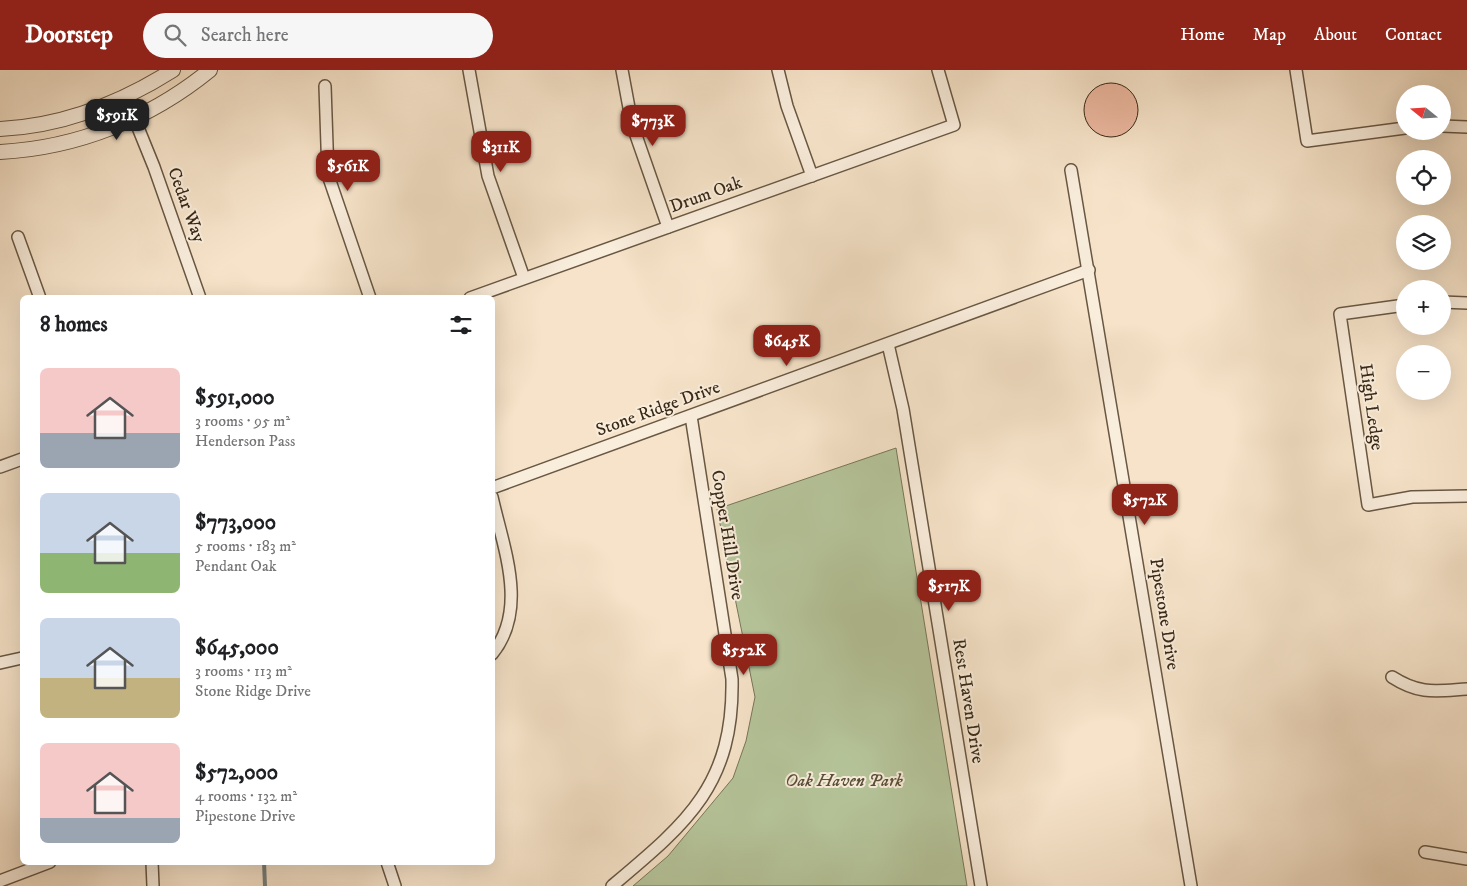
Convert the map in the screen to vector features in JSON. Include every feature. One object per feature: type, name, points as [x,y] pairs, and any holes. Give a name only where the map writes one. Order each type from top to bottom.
[{"type":"street","points":[[0,129],[49,123],[84,114],[126,98],[173,70]]},
{"type":"street","points":[[0,152],[54,145],[91,135],[135,119],[190,86],[210,70]]},
{"type":"street","points":[[470,70],[488,176],[524,278]]},
{"type":"street","points":[[622,70],[632,124],[668,227]]},
{"type":"street","points":[[778,70],[787,106],[812,176]]},
{"type":"street","name":"Drum Oak","points":[[478,295],[954,126],[938,70]]},
{"type":"street","points":[[1296,70],[1308,142],[1396,129]]},
{"type":"street","points":[[325,86],[328,175],[369,295]]},
{"type":"street","name":"Cedar Way","points":[[126,98],[199,295]]},
{"type":"street","points":[[1451,126],[1467,127]]},
{"type":"street","name":"Pipestone Drive","points":[[1071,170],[1191,886]]},
{"type":"street","points":[[18,237],[39,295]]},
{"type":"street","name":"Stone Ridge Drive","points":[[495,487],[1089,270]]},
{"type":"street","points":[[1451,302],[1467,303]]},
{"type":"street","name":"High Ledge","points":[[1396,306],[1340,314],[1368,505],[1412,497],[1467,496]]},
{"type":"street","name":"Rest Haven Drive","points":[[888,344],[903,409],[981,886]]},
{"type":"street","name":"Copper Hill Drive","points":[[612,886],[662,844],[691,814],[712,779],[727,740],[732,679],[691,416]]},
{"type":"street","points":[[0,467],[20,460]]},
{"type":"street","points":[[495,510],[511,582],[513,601],[504,636],[495,650]]},
{"type":"street","points":[[0,663],[20,658]]},
{"type":"street","points":[[1392,677],[1401,683],[1430,692],[1467,689]]},
{"type":"street","points":[[1425,852],[1467,859]]},
{"type":"street","points":[[0,880],[42,865]]},
{"type":"street","points":[[152,865],[153,886]]},
{"type":"street","points":[[388,865],[395,886]]},
{"type":"green space","name":"Oak Haven Park","points":[[896,448],[967,886],[633,886],[668,856],[733,778],[746,741],[755,697],[717,509]]},
{"type":"building","points":[[1111,83],[1121,85],[1130,91],[1136,100],[1138,110],[1136,120],[1130,129],[1121,135],[1111,137],[1101,135],[1092,129],[1086,120],[1084,110],[1086,100],[1092,91],[1101,85]]},
{"type":"waterway","points":[[264,865],[265,886]]}]
